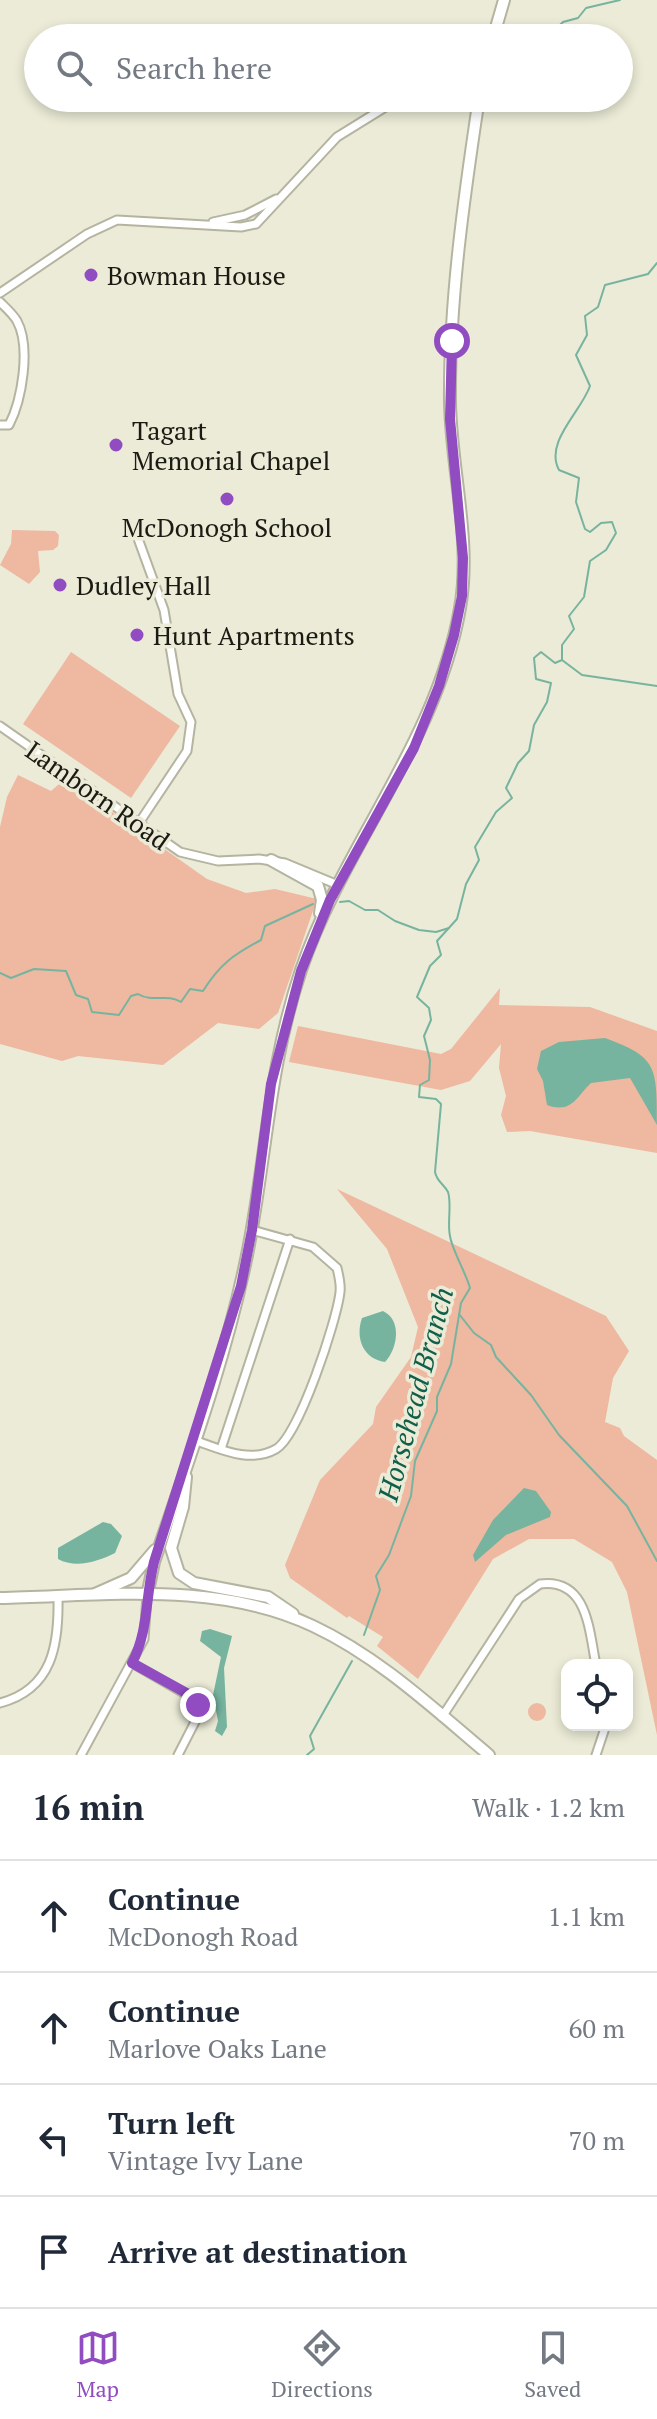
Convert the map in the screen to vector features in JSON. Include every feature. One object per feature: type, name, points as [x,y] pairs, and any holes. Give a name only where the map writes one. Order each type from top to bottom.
[{"type":"main road","points":[[497,24],[504,0]]},
{"type":"main road","points":[[317,927],[423,727],[447,661],[460,612],[463,558],[450,382],[458,273],[477,112]]},
{"type":"main road","points":[[147,1596],[161,1542],[234,1312],[252,1230],[275,1062],[317,927],[322,900],[318,886],[271,860]]},
{"type":"main road","points":[[188,1459],[183,1507],[171,1548],[179,1573],[194,1583],[268,1597],[300,1621],[370,1659],[489,1755]]},
{"type":"main road","points":[[91,1596],[131,1578],[161,1542]]},
{"type":"main road","points":[[0,1598],[147,1596],[223,1599],[300,1621]]},
{"type":"street","points":[[0,293],[108,222],[127,218],[195,224],[237,218],[285,193],[337,137],[377,112]]},
{"type":"street","points":[[0,302],[18,325],[23,386],[19,406],[9,425],[0,425]]},
{"type":"street","points":[[136,533],[164,610],[178,694],[191,722],[187,751],[139,823]]},
{"type":"street","name":"Lamborn Road","points":[[0,726],[180,852],[197,858],[271,860],[297,867],[338,885]]},
{"type":"street","points":[[194,1440],[256,1456],[279,1448],[289,1439],[300,1419],[330,1327],[340,1290],[337,1268],[322,1252],[290,1239],[252,1230]]},
{"type":"street","points":[[221,1449],[290,1239]]},
{"type":"street","points":[[442,1717],[519,1599],[540,1584],[564,1586],[581,1601],[595,1659]]},
{"type":"street","points":[[81,1755],[144,1639],[147,1596]]},
{"type":"street","points":[[0,1703],[28,1691],[48,1669],[57,1643],[58,1597]]},
{"type":"street","points":[[132,1663],[196,1700],[198,1716],[178,1755]]},
{"type":"street","points":[[596,1755],[604,1731]]},
{"type":"shaded area","points":[[12,530],[55,531],[59,535],[58,546],[53,550],[38,551],[40,572],[29,584],[0,565],[11,544]]},
{"type":"shaded area","points":[[71,652],[180,726],[131,798],[23,724]]},
{"type":"shaded area","points":[[18,775],[51,791],[65,779],[207,879],[246,893],[275,889],[317,899],[278,1013],[259,1029],[218,1023],[163,1065],[78,1056],[62,1061],[0,1044],[0,827],[7,797]]},
{"type":"shaded area","points":[[500,988],[499,1005],[590,1007],[657,1031],[657,1153],[530,1131],[507,1132],[501,1115],[506,1096],[499,1068],[501,1044],[470,1081],[441,1090],[289,1062],[298,1026],[441,1054],[451,1049]]},
{"type":"shaded area","points":[[605,1038],[635,1051],[650,1066],[656,1089],[657,1125],[630,1078],[591,1083],[568,1106],[547,1105],[543,1081],[537,1069],[541,1051],[559,1042]]},
{"type":"shaded area","points":[[337,1189],[606,1316],[629,1351],[613,1378],[605,1422],[620,1428],[624,1436],[657,1460],[657,1735],[627,1592],[612,1562],[574,1539],[529,1539],[493,1559],[418,1679],[377,1646],[383,1637],[349,1616],[347,1618],[290,1578],[285,1565],[320,1480],[373,1424],[376,1407],[411,1357],[418,1327],[387,1249]]},
{"type":"shaded area","points":[[383,1311],[393,1321],[396,1335],[393,1349],[385,1362],[371,1357],[360,1340],[362,1318]]},
{"type":"shaded area","points":[[524,1488],[536,1491],[551,1512],[550,1517],[506,1535],[475,1562],[473,1555],[493,1520]]},
{"type":"shaded area","points":[[103,1522],[111,1524],[122,1536],[115,1553],[80,1564],[58,1559],[58,1548]]},
{"type":"shaded area","points":[[210,1629],[232,1636],[224,1668],[227,1727],[222,1736],[215,1731],[218,1721],[213,1695],[221,1657],[200,1641],[202,1631]]},
{"type":"shaded area","points":[[533,1703],[541,1703],[546,1712],[544,1719],[533,1721],[528,1716],[528,1708]]},
{"type":"waterway","points":[[561,24],[578,18],[586,8],[620,0]]},
{"type":"waterway","name":"Horsehead Branch","points":[[364,1635],[380,1590],[376,1576],[389,1555],[411,1496],[415,1461],[437,1411],[437,1397],[451,1364],[461,1303],[470,1288],[451,1242],[448,1192],[435,1172],[441,1104],[436,1099],[419,1097],[420,1085],[429,1080],[430,1060],[424,1036],[431,1020],[429,1008],[417,997],[430,966],[441,955],[437,941],[457,919],[466,884],[479,860],[475,847],[496,812],[512,798],[506,788],[518,763],[529,751],[534,725],[547,702],[551,683],[536,679],[534,658],[541,652],[555,663],[562,660],[562,645],[574,629],[569,616],[584,597],[590,561],[606,550],[616,533],[612,522],[601,523],[590,532],[585,529],[576,502],[579,478],[559,470],[556,459],[560,438],[590,386],[576,355],[587,335],[585,316],[598,307],[605,285],[648,274],[657,263]]},
{"type":"waterway","points":[[562,660],[582,675],[657,686]]},
{"type":"waterway","points":[[340,902],[349,901],[365,910],[378,910],[395,921],[419,930],[436,932],[449,928]]},
{"type":"waterway","points":[[0,973],[11,978],[34,969],[66,971],[76,995],[88,999],[92,1012],[119,1015],[131,996],[138,994],[181,1002],[190,989],[203,991],[228,961],[261,940],[265,926],[313,904]]},
{"type":"waterway","points":[[459,1314],[474,1333],[491,1345],[496,1357],[531,1395],[559,1435],[627,1506],[657,1561]]},
{"type":"waterway","name":"Horsehead Branch","points":[[307,1755],[314,1749],[310,1736],[352,1661]]},
{"type":"place","name":"Bowman House","points":[[91,275]]},
{"type":"place","name":"Tagart Memorial Chapel","points":[[116,445]]},
{"type":"place","name":"McDonogh School","points":[[227,499]]},
{"type":"place","name":"Dudley Hall","points":[[60,585]]},
{"type":"place","name":"Hunt Apartments","points":[[137,635]]},
{"type":"route","points":[[198,1705],[190,1695],[132,1663],[144,1639],[147,1596],[154,1562],[241,1286],[252,1230],[271,1084],[280,1040],[301,971],[330,900],[414,748],[439,686],[460,612],[463,558],[450,419],[452,341]]}]
